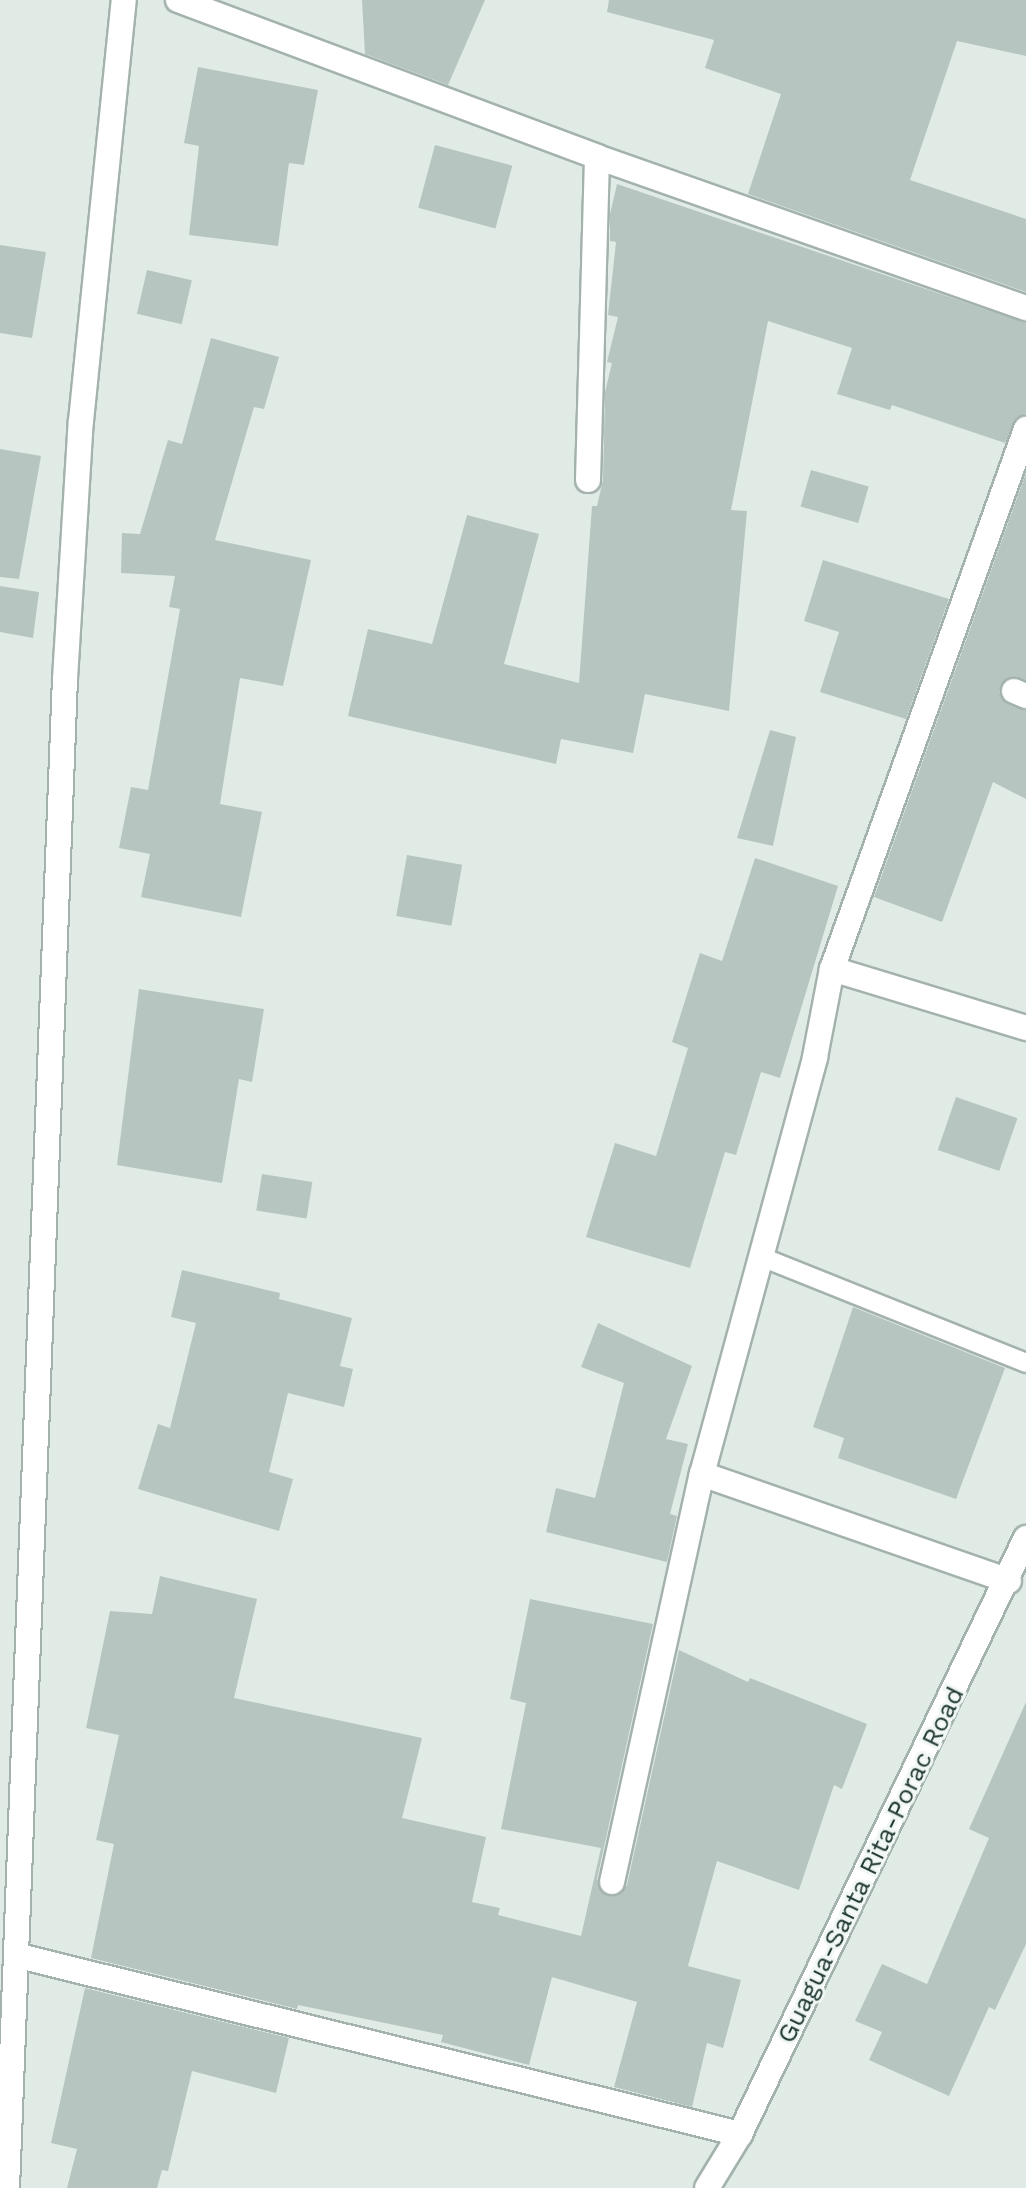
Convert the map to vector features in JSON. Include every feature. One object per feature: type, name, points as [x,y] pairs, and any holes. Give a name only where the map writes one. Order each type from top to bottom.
[{"type":"street","points":[[5,2171],[19,1956],[25,1646],[65,679],[81,421],[124,0]]},
{"type":"street","points":[[178,0],[597,157],[1026,308]]},
{"type":"street","points":[[588,480],[597,157]]},
{"type":"street","points":[[612,1882],[702,1474],[815,1057],[832,969],[1026,429]]},
{"type":"street","points":[[832,969],[1026,1028]]},
{"type":"street","points":[[702,1474],[1009,1581]]},
{"type":"street","name":"Guagua-Santa Rita-Porac Road","points":[[707,2188],[740,2134],[1009,1581],[1026,1538]]},
{"type":"street","points":[[19,1956],[740,2134]]},
{"type":"lane","points":[[759,1256],[1026,1363]]},
{"type":"building","points":[[362,0],[485,0],[448,85],[365,54]]},
{"type":"building","points":[[609,0],[1026,0],[1026,56],[957,41],[910,180],[1026,219],[1026,292],[748,194],[781,94],[705,68],[714,40],[607,12]]},
{"type":"building","points":[[198,67],[318,90],[304,165],[289,163],[278,246],[189,235],[199,146],[184,143]]},
{"type":"building","points":[[435,145],[512,166],[495,228],[418,208]]},
{"type":"building","points":[[617,184],[1026,323],[1026,414],[1016,418],[1005,443],[892,405],[890,410],[837,394],[852,348],[768,321],[731,510],[747,511],[729,711],[645,694],[633,753],[561,739],[556,764],[348,716],[368,629],[432,644],[467,515],[539,534],[504,664],[579,683],[592,506],[597,506],[603,480],[605,392],[612,363],[607,362],[618,317],[608,315],[616,242],[610,241],[610,214]]},
{"type":"building","points":[[0,245],[46,252],[32,338],[0,333]]},
{"type":"building","points":[[147,270],[192,280],[182,324],[137,314]]},
{"type":"building","points":[[211,338],[279,357],[264,409],[254,407],[215,540],[311,560],[283,686],[240,678],[220,804],[262,812],[241,917],[141,897],[150,854],[119,848],[131,787],[148,790],[180,609],[169,607],[175,576],[121,573],[122,533],[140,534],[168,440],[182,444]]},
{"type":"building","points":[[0,449],[41,456],[19,579],[0,577]]},
{"type":"building","points":[[811,470],[869,487],[858,523],[801,507]]},
{"type":"building","points":[[1026,473],[1026,680],[1006,679],[999,692],[1008,704],[1026,711],[1026,799],[993,782],[942,922],[874,897]]},
{"type":"building","points":[[823,560],[949,599],[906,719],[820,692],[839,632],[804,621]]},
{"type":"building","points":[[0,586],[39,592],[33,638],[0,632]]},
{"type":"building","points":[[770,730],[796,737],[773,846],[737,838]]},
{"type":"building","points":[[407,855],[462,865],[451,926],[396,916]]},
{"type":"building","points":[[755,858],[838,886],[780,1078],[761,1072],[736,1155],[725,1152],[690,1268],[586,1237],[615,1143],[656,1156],[688,1048],[672,1042],[700,953],[722,961]]},
{"type":"building","points":[[139,989],[264,1009],[252,1082],[239,1079],[222,1183],[117,1165]]},
{"type":"building","points":[[956,1097],[1017,1118],[999,1171],[938,1150]]},
{"type":"building","points":[[262,1174],[312,1182],[307,1219],[256,1211]]},
{"type":"building","points":[[182,1270],[280,1293],[279,1299],[352,1318],[340,1366],[353,1369],[344,1407],[288,1393],[269,1472],[293,1479],[279,1531],[138,1489],[158,1424],[170,1428],[196,1323],[171,1317]]},
{"type":"building","points":[[853,1307],[1005,1368],[956,1499],[838,1458],[844,1438],[813,1427]]},
{"type":"building","points":[[598,1323],[692,1366],[666,1439],[688,1444],[670,1514],[677,1516],[667,1562],[546,1532],[556,1488],[595,1498],[624,1383],[581,1367]]},
{"type":"building","points":[[160,1576],[257,1599],[234,1698],[422,1738],[402,1818],[486,1837],[472,1902],[500,1908],[498,1915],[581,1936],[601,1848],[501,1829],[526,1703],[510,1699],[530,1599],[653,1624],[597,1879],[608,1896],[617,1896],[627,1885],[679,1650],[748,1682],[750,1678],[867,1724],[842,1789],[834,1785],[799,1890],[717,1861],[688,1966],[741,1980],[723,2048],[707,2043],[692,2107],[614,2087],[637,2002],[552,1977],[529,2065],[441,2042],[443,2035],[298,2005],[297,2009],[91,1958],[114,1844],[96,1840],[119,1735],[86,1728],[110,1611],[152,1614]]},
{"type":"building","points":[[1026,1702],[1026,1944],[995,2010],[989,2007],[949,2096],[869,2060],[882,2032],[855,2021],[882,1964],[927,1984],[989,1838],[969,1829]]},
{"type":"building","points":[[85,1988],[289,2038],[276,2093],[192,2071],[168,2171],[162,2170],[157,2188],[67,2188],[77,2149],[51,2143]]}]
